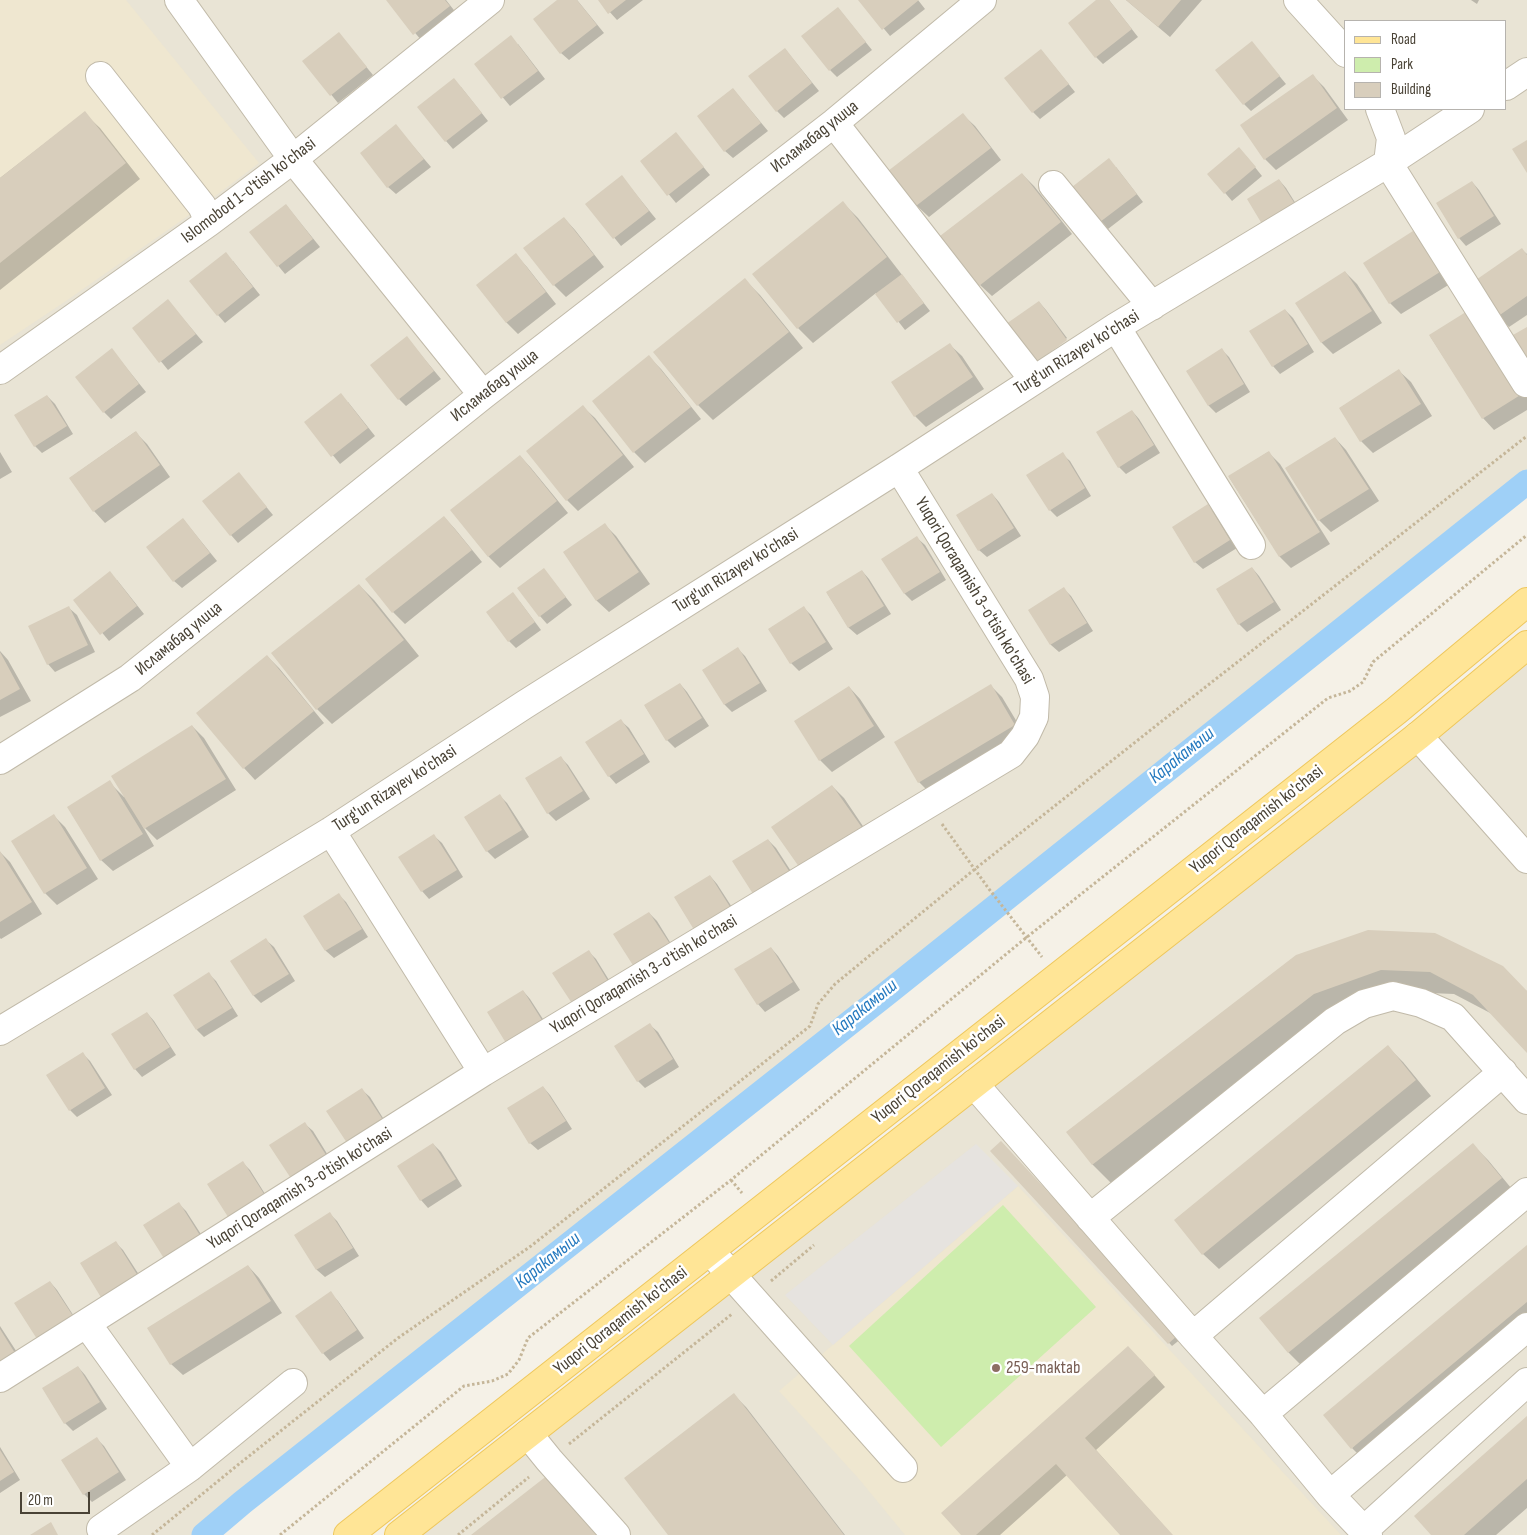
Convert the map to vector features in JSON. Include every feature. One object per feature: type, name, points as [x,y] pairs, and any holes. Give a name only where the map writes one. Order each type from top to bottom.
[{"type":"main road","name":"Yuqori Qoraqamish ko'chasi","points":[[348,1535],[1396,711],[1527,602]]},
{"type":"main road","name":"Yuqori Qoraqamish ko'chasi","points":[[399,1535],[1524,654]]},
{"type":"street","points":[[179,0],[293,159],[483,395]]},
{"type":"street","name":"Islomobod 1-o'tish ko'chasi","points":[[0,370],[210,222],[293,159],[490,0]]},
{"type":"street","name":"Исламабад улица","points":[[0,760],[130,678],[483,395],[834,124],[982,0]]},
{"type":"street","points":[[1298,0],[1344,51]]},
{"type":"street","points":[[1507,85],[1527,72]]},
{"type":"street","points":[[100,76],[202,206],[210,222]]},
{"type":"street","points":[[1380,110],[1391,138],[1388,163],[1526,383]]},
{"type":"street","name":"Turg'un Rizayev ko'chasi","points":[[0,1031],[331,831],[532,699],[899,468],[1116,327],[1388,163],[1468,110]]},
{"type":"street","points":[[834,124],[1034,380]]},
{"type":"street","points":[[1053,185],[1152,306]]},
{"type":"street","points":[[1116,327],[1251,545]]},
{"type":"street","name":"Yuqori Qoraqamish 3-o'tish ko'chasi","points":[[0,1378],[483,1072],[1011,754],[1030,728],[1034,717],[1035,697],[1029,679],[899,468]]},
{"type":"street","points":[[1418,736],[1527,860]]},
{"type":"street","points":[[331,831],[483,1072]]},
{"type":"street","points":[[1090,1218],[1335,1021],[1364,1004],[1394,996],[1421,1003],[1453,1018],[1527,1100]]},
{"type":"street","points":[[1193,1336],[1503,1072]]},
{"type":"street","points":[[974,1084],[1365,1533],[1527,1382]]},
{"type":"street","points":[[1263,1414],[1527,1192]]},
{"type":"street","points":[[710,1251],[903,1468]]},
{"type":"street","points":[[87,1324],[190,1467]]},
{"type":"street","points":[[1330,1495],[1527,1327]]},
{"type":"street","points":[[101,1529],[190,1467],[293,1382]]},
{"type":"street","points":[[528,1434],[616,1535]]},
{"type":"path","points":[[152,1535],[390,1344],[531,1246],[810,1026],[818,1004],[835,984],[975,869],[1527,436]]},
{"type":"path","points":[[280,1535],[464,1386],[492,1381],[508,1374],[519,1360],[528,1338],[731,1180],[1027,937],[1328,698],[1350,691],[1363,682],[1373,662],[1527,535]]},
{"type":"path","points":[[927,805],[989,890],[1058,977]]},
{"type":"shaded area","points":[[0,0],[1527,0],[1527,482],[890,991],[243,1502],[204,1535],[0,1535]]},
{"type":"shaded area","points":[[0,0],[126,0],[259,163],[202,206],[0,345]]},
{"type":"shaded area","points":[[1527,645],[1527,1535],[399,1535]]},
{"type":"shaded area","points":[[976,1144],[1018,1186],[833,1345],[785,1295]]},
{"type":"shaded area","name":"259-maktab","points":[[1018,1186],[1341,1535],[905,1535],[859,1479],[779,1391]]},
{"type":"green space","points":[[1003,1205],[1096,1307],[941,1447],[849,1346]]},
{"type":"building","points":[[386,0],[445,0],[450,6],[413,35]]},
{"type":"building","points":[[557,0],[577,0],[597,25],[560,54],[533,19]]},
{"type":"building","points":[[598,0],[626,0],[608,14]]},
{"type":"building","points":[[858,0],[919,0],[882,30]]},
{"type":"building","points":[[1096,0],[1109,0],[1132,29],[1095,58],[1068,23]]},
{"type":"building","points":[[1126,0],[1181,0],[1158,27]]},
{"type":"building","points":[[838,7],[866,42],[829,71],[801,36]]},
{"type":"building","points":[[339,32],[367,67],[330,96],[302,61]]},
{"type":"building","points":[[511,35],[538,71],[501,99],[474,64]]},
{"type":"building","points":[[1252,41],[1280,76],[1243,105],[1215,70]]},
{"type":"building","points":[[785,48],[812,83],[776,112],[748,76]]},
{"type":"building","points":[[1041,49],[1069,84],[1032,113],[1004,78]]},
{"type":"building","points":[[1313,74],[1337,108],[1264,160],[1240,125]]},
{"type":"building","points":[[454,78],[482,113],[445,142],[417,107]]},
{"type":"building","points":[[733,88],[761,123],[724,152],[697,116]]},
{"type":"building","points":[[85,111],[126,163],[0,263],[0,178]]},
{"type":"building","points":[[963,113],[991,148],[916,206],[888,171]]},
{"type":"building","points":[[396,124],[424,159],[387,188],[360,153]]},
{"type":"building","points":[[676,132],[704,167],[667,196],[640,161]]},
{"type":"building","points":[[1527,140],[1527,173],[1512,149]]},
{"type":"building","points":[[1239,147],[1256,167],[1224,194],[1207,174]]},
{"type":"building","points":[[1109,158],[1137,194],[1100,222],[1072,187]]},
{"type":"building","points":[[1022,173],[1061,222],[979,286],[940,236]]},
{"type":"building","points":[[622,175],[649,211],[613,239],[585,204]]},
{"type":"building","points":[[1279,179],[1295,204],[1262,224],[1247,199]]},
{"type":"building","points":[[1472,181],[1494,216],[1458,239],[1436,203]]},
{"type":"building","points":[[843,201],[887,257],[797,329],[752,274]]},
{"type":"building","points":[[286,204],[313,239],[277,267],[249,232]]},
{"type":"building","points":[[564,217],[594,255],[553,286],[523,248]]},
{"type":"building","points":[[1413,231],[1440,272],[1389,304],[1363,263]]},
{"type":"building","points":[[1522,248],[1527,255],[1527,296],[1497,317],[1473,282]]},
{"type":"building","points":[[226,252],[253,287],[217,316],[189,281]]},
{"type":"building","points":[[516,253],[546,292],[506,323],[476,285]]},
{"type":"building","points":[[1345,271],[1372,311],[1321,343],[1295,303]]},
{"type":"building","points":[[902,274],[924,303],[897,323],[875,294]]},
{"type":"building","points":[[745,278],[789,332],[697,406],[653,352]]},
{"type":"building","points":[[168,299],[196,334],[159,363],[132,328]]},
{"type":"building","points":[[1039,301],[1067,340],[1034,364],[1006,324]]},
{"type":"building","points":[[1285,309],[1308,344],[1272,367],[1249,331]]},
{"type":"building","points":[[1469,310],[1522,394],[1482,419],[1429,335]]},
{"type":"building","points":[[1527,327],[1527,357],[1513,335]]},
{"type":"building","points":[[407,336],[434,371],[398,400],[370,365]]},
{"type":"building","points":[[950,343],[973,377],[914,417],[891,382]]},
{"type":"building","points":[[112,348],[139,384],[103,413],[75,377]]},
{"type":"building","points":[[1222,348],[1244,384],[1208,406],[1186,371]]},
{"type":"building","points":[[649,355],[691,407],[633,453],[592,401]]},
{"type":"building","points":[[1399,369],[1421,404],[1360,442],[1339,408]]},
{"type":"building","points":[[341,393],[368,428],[331,457],[304,422]]},
{"type":"building","points":[[47,395],[67,426],[34,447],[14,415]]},
{"type":"building","points":[[583,405],[623,455],[566,501],[526,451]]},
{"type":"building","points":[[1132,410],[1154,445],[1118,468],[1096,432]]},
{"type":"building","points":[[136,431],[160,465],[93,512],[69,478]]},
{"type":"building","points":[[1335,437],[1369,489],[1318,521],[1285,468]]},
{"type":"building","points":[[1269,451],[1320,532],[1279,557],[1228,476]]},
{"type":"building","points":[[1063,452],[1085,488],[1049,511],[1026,475]]},
{"type":"building","points":[[520,455],[557,501],[488,557],[450,510]]},
{"type":"building","points":[[239,472],[267,507],[230,536],[202,501]]},
{"type":"building","points":[[992,493],[1014,528],[978,551],[956,515]]},
{"type":"building","points":[[1208,504],[1230,540],[1194,563],[1172,527]]},
{"type":"building","points":[[444,516],[472,550],[392,613],[365,579]]},
{"type":"building","points":[[183,518],[210,553],[173,582],[146,547]]},
{"type":"building","points":[[605,523],[639,572],[596,601],[563,552]]},
{"type":"building","points":[[917,536],[940,572],[904,594],[881,559]]},
{"type":"building","points":[[1252,567],[1274,602],[1238,625],[1216,589]]},
{"type":"building","points":[[544,568],[566,597],[539,617],[517,588]]},
{"type":"building","points":[[862,570],[884,606],[848,628],[826,592]]},
{"type":"building","points":[[110,571],[137,606],[100,635],[73,600]]},
{"type":"building","points":[[359,584],[404,640],[316,710],[271,653]]},
{"type":"building","points":[[1064,587],[1087,623],[1050,645],[1028,610]]},
{"type":"building","points":[[513,592],[535,622],[508,642],[486,612]]},
{"type":"building","points":[[69,606],[88,645],[47,665],[28,626]]},
{"type":"building","points":[[804,606],[826,642],[790,664],[768,629]]},
{"type":"building","points":[[738,647],[760,683],[724,705],[702,670]]},
{"type":"building","points":[[0,652],[20,689],[0,700]]},
{"type":"building","points":[[267,655],[314,711],[243,769],[196,713]]},
{"type":"building","points":[[680,683],[702,718],[666,741],[644,705]]},
{"type":"building","points":[[991,684],[1015,725],[918,783],[894,742]]},
{"type":"building","points":[[849,686],[874,726],[819,761],[794,721]]},
{"type":"building","points":[[621,719],[644,754],[608,777],[585,742]]},
{"type":"building","points":[[192,725],[226,779],[144,829],[111,776]]},
{"type":"building","points":[[561,756],[583,791],[547,814],[525,778]]},
{"type":"building","points":[[110,780],[143,834],[100,861],[67,807]]},
{"type":"building","points":[[832,785],[863,829],[802,871],[771,827]]},
{"type":"building","points":[[500,794],[522,830],[486,852],[464,817]]},
{"type":"building","points":[[54,814],[87,868],[44,894],[11,841]]},
{"type":"building","points":[[434,834],[457,870],[421,892],[398,857]]},
{"type":"building","points":[[768,839],[791,874],[755,897],[732,861]]},
{"type":"building","points":[[0,851],[32,902],[0,922]]},
{"type":"building","points":[[710,875],[732,910],[696,933],[674,897]]},
{"type":"building","points":[[339,893],[362,929],[325,951],[303,916]]},
{"type":"building","points":[[649,912],[672,947],[636,970],[613,934]]},
{"type":"building","points":[[1368,930],[1435,933],[1503,966],[1527,991],[1527,1053],[1473,995],[1430,972],[1381,970],[1314,994],[1092,1165],[1066,1132],[1296,955]]},
{"type":"building","points":[[266,938],[289,974],[253,996],[230,961]]},
{"type":"building","points":[[771,947],[793,982],[757,1005],[734,969]]},
{"type":"building","points":[[589,950],[611,986],[575,1008],[552,973]]},
{"type":"building","points":[[209,972],[232,1008],[196,1030],[173,995]]},
{"type":"building","points":[[523,990],[545,1025],[509,1048],[487,1012]]},
{"type":"building","points":[[147,1012],[170,1047],[134,1070],[111,1034]]},
{"type":"building","points":[[650,1023],[673,1059],[637,1082],[614,1046]]},
{"type":"building","points":[[1388,1045],[1416,1080],[1202,1255],[1174,1220]]},
{"type":"building","points":[[83,1052],[105,1088],[69,1111],[46,1075]]},
{"type":"building","points":[[543,1086],[566,1121],[529,1144],[507,1108]]},
{"type":"building","points":[[362,1088],[385,1123],[349,1146],[326,1111]]},
{"type":"building","points":[[305,1122],[328,1158],[292,1180],[269,1145]]},
{"type":"building","points":[[1001,1141],[1179,1334],[1168,1344],[990,1151]]},
{"type":"building","points":[[433,1143],[456,1179],[420,1201],[397,1166]]},
{"type":"building","points":[[1473,1143],[1502,1178],[1288,1353],[1259,1318]]},
{"type":"building","points":[[243,1161],[266,1197],[230,1220],[207,1184]]},
{"type":"building","points":[[179,1202],[201,1237],[165,1260],[143,1225]]},
{"type":"building","points":[[330,1212],[353,1248],[316,1270],[294,1235]]},
{"type":"building","points":[[116,1241],[138,1276],[102,1299],[80,1263]]},
{"type":"building","points":[[1527,1245],[1527,1302],[1351,1449],[1323,1415]]},
{"type":"building","points":[[248,1265],[271,1301],[170,1365],[147,1328]]},
{"type":"building","points":[[50,1281],[73,1316],[37,1339],[14,1303]]},
{"type":"building","points":[[331,1291],[357,1330],[322,1354],[295,1316]]},
{"type":"building","points":[[0,1329],[15,1353],[0,1362]]},
{"type":"building","points":[[1128,1346],[1155,1375],[1085,1438],[1173,1535],[1120,1535],[1056,1464],[976,1535],[961,1535],[941,1513]]},
{"type":"building","points":[[78,1366],[100,1402],[64,1424],[42,1388]]},
{"type":"building","points":[[734,1393],[844,1535],[668,1535],[624,1478]]},
{"type":"building","points":[[1527,1416],[1527,1479],[1464,1535],[1431,1535],[1414,1516]]},
{"type":"building","points":[[97,1437],[119,1472],[83,1495],[61,1460]]},
{"type":"building","points":[[0,1450],[14,1472],[0,1481]]},
{"type":"building","points":[[553,1471],[604,1535],[471,1535]]},
{"type":"building","points":[[51,1522],[58,1535],[30,1535]]},
{"type":"waterway","name":"Каракамыш","points":[[204,1535],[243,1502],[890,991],[1527,482]]},
{"type":"place","name":"259-maktab","points":[[996,1368]]}]
